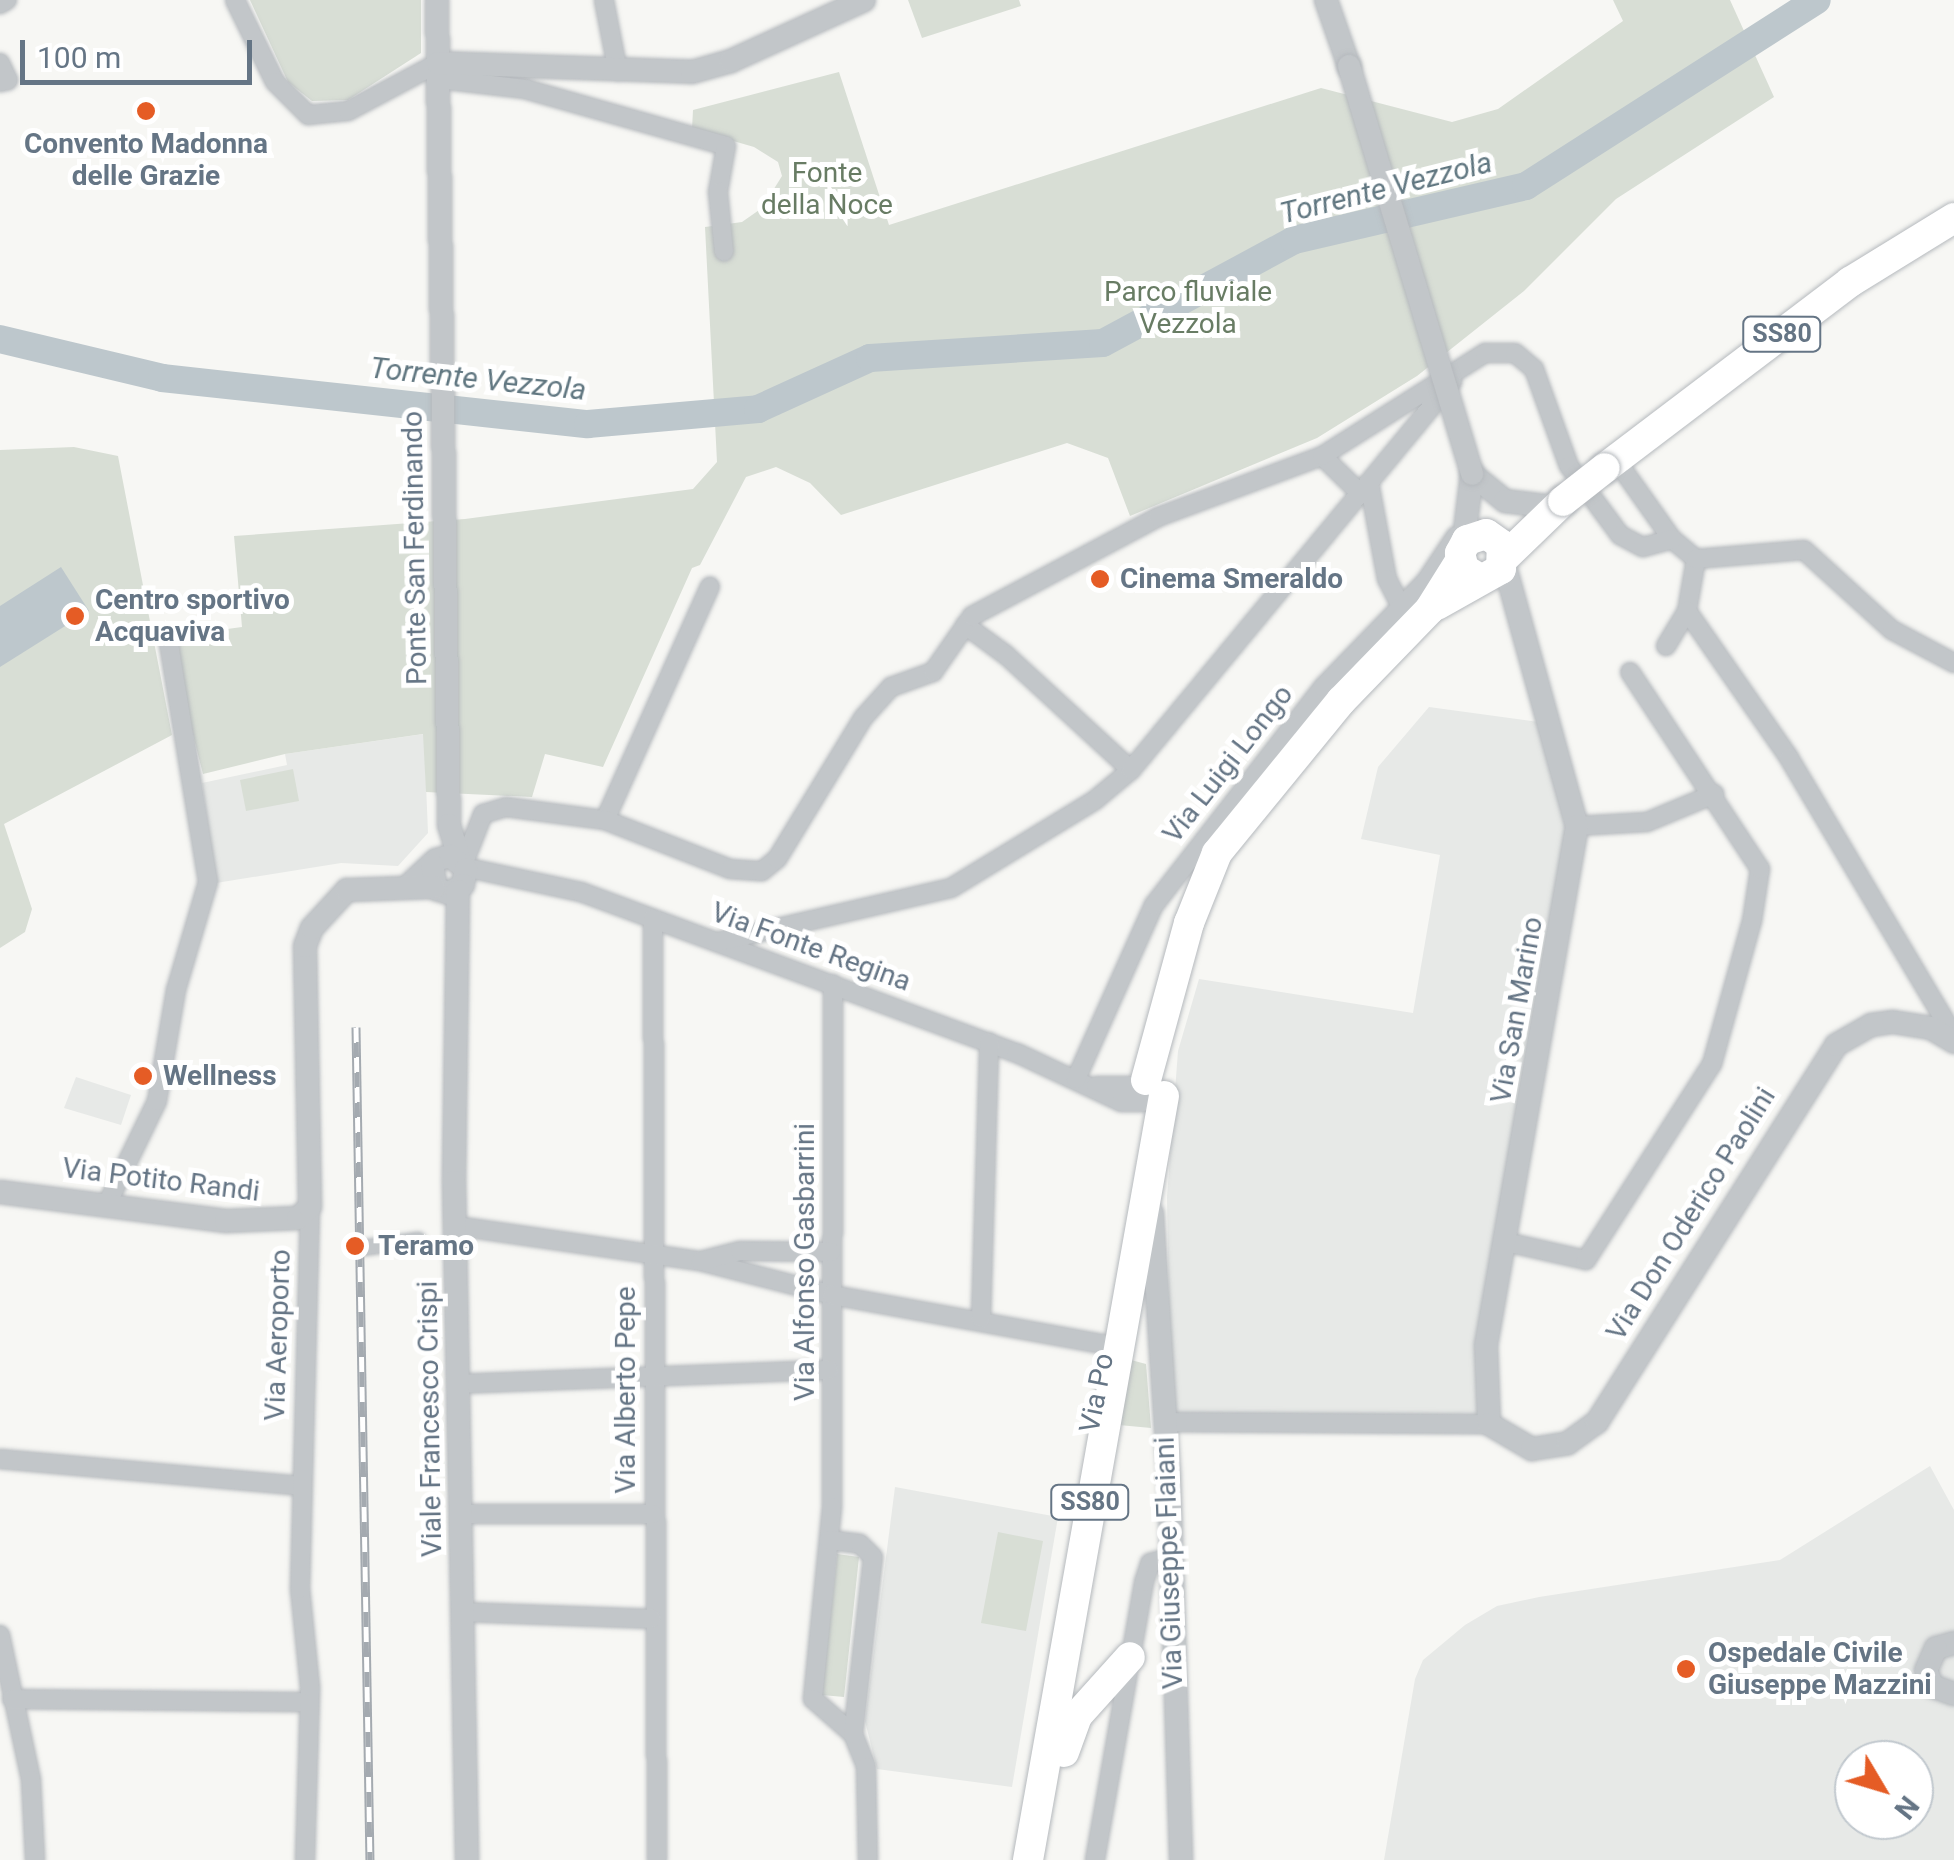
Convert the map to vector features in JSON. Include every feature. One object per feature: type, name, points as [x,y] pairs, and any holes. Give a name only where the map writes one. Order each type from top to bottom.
[{"type":"main road","name":"SS80","points":[[1147,1254],[1144,1184],[1151,1093],[1195,946],[1231,840],[1322,723],[1415,606],[1559,504],[1850,282],[1954,218]]},
{"type":"main road","name":"Via Po","points":[[1024,1856],[1058,1618],[1107,1345],[1144,1184]]},
{"type":"main road","name":"Via Po","points":[[1024,1856],[1054,1763],[1147,1254]]},
{"type":"main road","points":[[1058,1618],[1063,1634],[1041,1754],[1054,1763],[1077,1716],[1130,1657]]},
{"type":"street","points":[[0,4],[7,0]]},
{"type":"street","points":[[235,0],[285,96],[317,117],[439,78],[692,72],[732,61],[859,1]]},
{"type":"street","name":"Ponte San Ferdinando","points":[[436,0],[451,874]]},
{"type":"street","points":[[604,0],[618,72]]},
{"type":"street","points":[[1326,0],[1472,474],[1484,557]]},
{"type":"street","points":[[0,63],[8,80],[0,82]]},
{"type":"street","points":[[439,78],[525,89],[726,146],[718,192],[724,252]]},
{"type":"street","points":[[451,874],[488,810],[604,820],[730,869],[762,871],[777,858],[863,718],[890,687],[933,672],[965,625],[992,604],[1158,518],[1322,456],[1462,368],[1496,351],[1522,356],[1534,369],[1569,466],[1607,521],[1632,545],[1654,547],[1672,538]]},
{"type":"street","points":[[717,942],[950,888],[1095,800],[1131,770],[1346,508],[1366,494],[1462,368]]},
{"type":"street","points":[[1322,456],[1366,494],[1415,606]]},
{"type":"street","points":[[1611,464],[1672,538],[1696,560],[1804,550],[1892,630],[1954,662]]},
{"type":"street","points":[[1472,474],[1505,501],[1559,504]]},
{"type":"street","points":[[1472,474],[1468,512],[1484,557]]},
{"type":"street","name":"Via Luigi Longo","points":[[1076,1079],[1154,906],[1323,686],[1415,606],[1468,512]]},
{"type":"street","name":"Via San Marino","points":[[1484,557],[1514,613],[1563,761],[1577,826],[1486,1346],[1489,1424]]},
{"type":"street","points":[[1666,646],[1687,612],[1696,560]]},
{"type":"street","points":[[604,820],[710,586]]},
{"type":"street","points":[[1687,612],[1789,758],[1954,1039]]},
{"type":"street","points":[[965,625],[1006,655],[1131,770]]},
{"type":"street","points":[[108,1202],[157,1101],[176,990],[208,882],[168,637]]},
{"type":"street","points":[[1506,1242],[1586,1260],[1712,1064],[1760,869],[1630,672]]},
{"type":"street","points":[[1577,826],[1647,822],[1714,794]]},
{"type":"street","name":"Via Fonte Regina","points":[[451,874],[502,877],[581,892],[988,1042],[1076,1079],[1096,1086],[1151,1093]]},
{"type":"street","name":"Via Aeroporto","points":[[304,1860],[306,1702],[301,1486],[310,1207],[305,946],[328,906],[347,890],[410,885],[451,874]]},
{"type":"street","name":"Viale Francesco Crispi","points":[[451,874],[468,1860]]},
{"type":"street","name":"Via Alberto Pepe","points":[[653,919],[652,1619],[657,1860]]},
{"type":"street","name":"Via Alfonso Gasbarrini","points":[[833,984],[830,1540],[813,1699],[853,1734]]},
{"type":"street","name":"Via Don Oderico Paolini","points":[[1489,1424],[1532,1449],[1568,1443],[1598,1422],[1836,1045],[1872,1025],[1893,1022],[1931,1028],[1954,1039]]},
{"type":"street","points":[[981,1318],[988,1042]]},
{"type":"street","name":"Via Potito Randi","points":[[0,1192],[278,1224],[310,1207]]},
{"type":"street","points":[[456,1226],[700,1261],[832,1296],[981,1318],[1107,1345]]},
{"type":"street","points":[[363,1248],[418,1240]]},
{"type":"street","points":[[700,1261],[740,1251],[831,1252]]},
{"type":"street","name":"Via Giuseppe Flaiani","points":[[1147,1254],[1164,1422],[1172,1557],[1181,1860]]},
{"type":"street","points":[[458,1384],[829,1370]]},
{"type":"street","points":[[1164,1422],[1489,1424]]},
{"type":"street","points":[[0,1459],[301,1486]]},
{"type":"street","points":[[464,1514],[653,1514]]},
{"type":"street","points":[[830,1540],[860,1544],[872,1557],[853,1734],[866,1767],[868,1860]]},
{"type":"street","points":[[1095,1860],[1150,1563],[1172,1557]]},
{"type":"street","points":[[464,1612],[652,1619]]},
{"type":"street","points":[[0,1635],[31,1780],[35,1860]]},
{"type":"street","points":[[1950,1640],[1927,1661],[1927,1678],[1939,1692],[1954,1694]]},
{"type":"street","points":[[12,1699],[306,1702]]},
{"type":"shaded area","points":[[61,567],[89,611],[0,667],[0,606]]},
{"type":"shaded area","points":[[1429,707],[1539,722],[1568,837],[1480,1417],[1171,1413],[1167,1197],[1178,1051],[1199,979],[1413,1013],[1440,855],[1361,839],[1378,767]]},
{"type":"shaded area","points":[[424,734],[428,833],[398,866],[341,863],[216,883],[202,783],[287,765],[285,754]]},
{"type":"shaded area","points":[[76,1077],[131,1095],[121,1125],[64,1108]]},
{"type":"shaded area","name":"Ospedale Civile Giuseppe Mazzini","points":[[1930,1466],[1954,1510],[1954,1860],[1384,1860],[1415,1679],[1423,1660],[1465,1625],[1497,1606],[1780,1560]]},
{"type":"shaded area","points":[[895,1487],[1058,1517],[1012,1787],[877,1769],[865,1721]]},
{"type":"green space","points":[[250,0],[421,0],[421,53],[348,100],[312,101],[288,82]]},
{"type":"green space","points":[[908,0],[1019,0],[1021,6],[922,38]]},
{"type":"green space","name":"Parco fluviale Vezzola","points":[[1613,0],[1730,0],[1774,97],[1616,199],[1524,291],[1417,376],[1317,438],[1130,516],[1108,458],[1067,443],[841,515],[810,483],[776,467],[746,477],[700,565],[692,568],[603,767],[545,754],[532,797],[426,792],[423,734],[285,754],[203,774],[168,637],[242,627],[234,536],[465,519],[693,489],[717,462],[705,227],[742,222],[762,208],[782,176],[778,162],[754,147],[692,129],[693,110],[839,72],[889,225],[1321,88],[1452,122],[1498,109],[1623,21]]},
{"type":"green space","name":"Centro sportivo Acquaviva","points":[[74,447],[118,456],[172,735],[4,824],[32,909],[25,932],[0,948],[0,450]]},
{"type":"green space","points":[[293,769],[299,801],[246,811],[240,780]]},
{"type":"green space","points":[[1131,1360],[1146,1364],[1151,1428],[1119,1425]]},
{"type":"green space","points":[[998,1532],[1043,1541],[1026,1631],[981,1623]]},
{"type":"green space","points":[[837,1554],[859,1557],[844,1697],[822,1695]]},
{"type":"waterway","name":"Torrente Vezzola","points":[[0,339],[162,378],[588,424],[758,409],[870,358],[1103,343],[1294,240],[1526,186],[1817,0]]},
{"type":"railway","points":[[356,1027],[370,1860]]},
{"type":"place","name":"Convento Madonna delle Grazie","points":[[146,111]]},
{"type":"place","name":"Cinema Smeraldo","points":[[1100,579]]},
{"type":"place","name":"Centro sportivo Acquaviva","points":[[75,616]]},
{"type":"place","name":"Wellness","points":[[143,1076]]},
{"type":"place","name":"Teramo","points":[[355,1246]]},
{"type":"place","name":"Ospedale Civile Giuseppe Mazzini","points":[[1686,1669]]},
{"type":"park label","name":"Fonte della Noce","points":[[827,189]]}]
